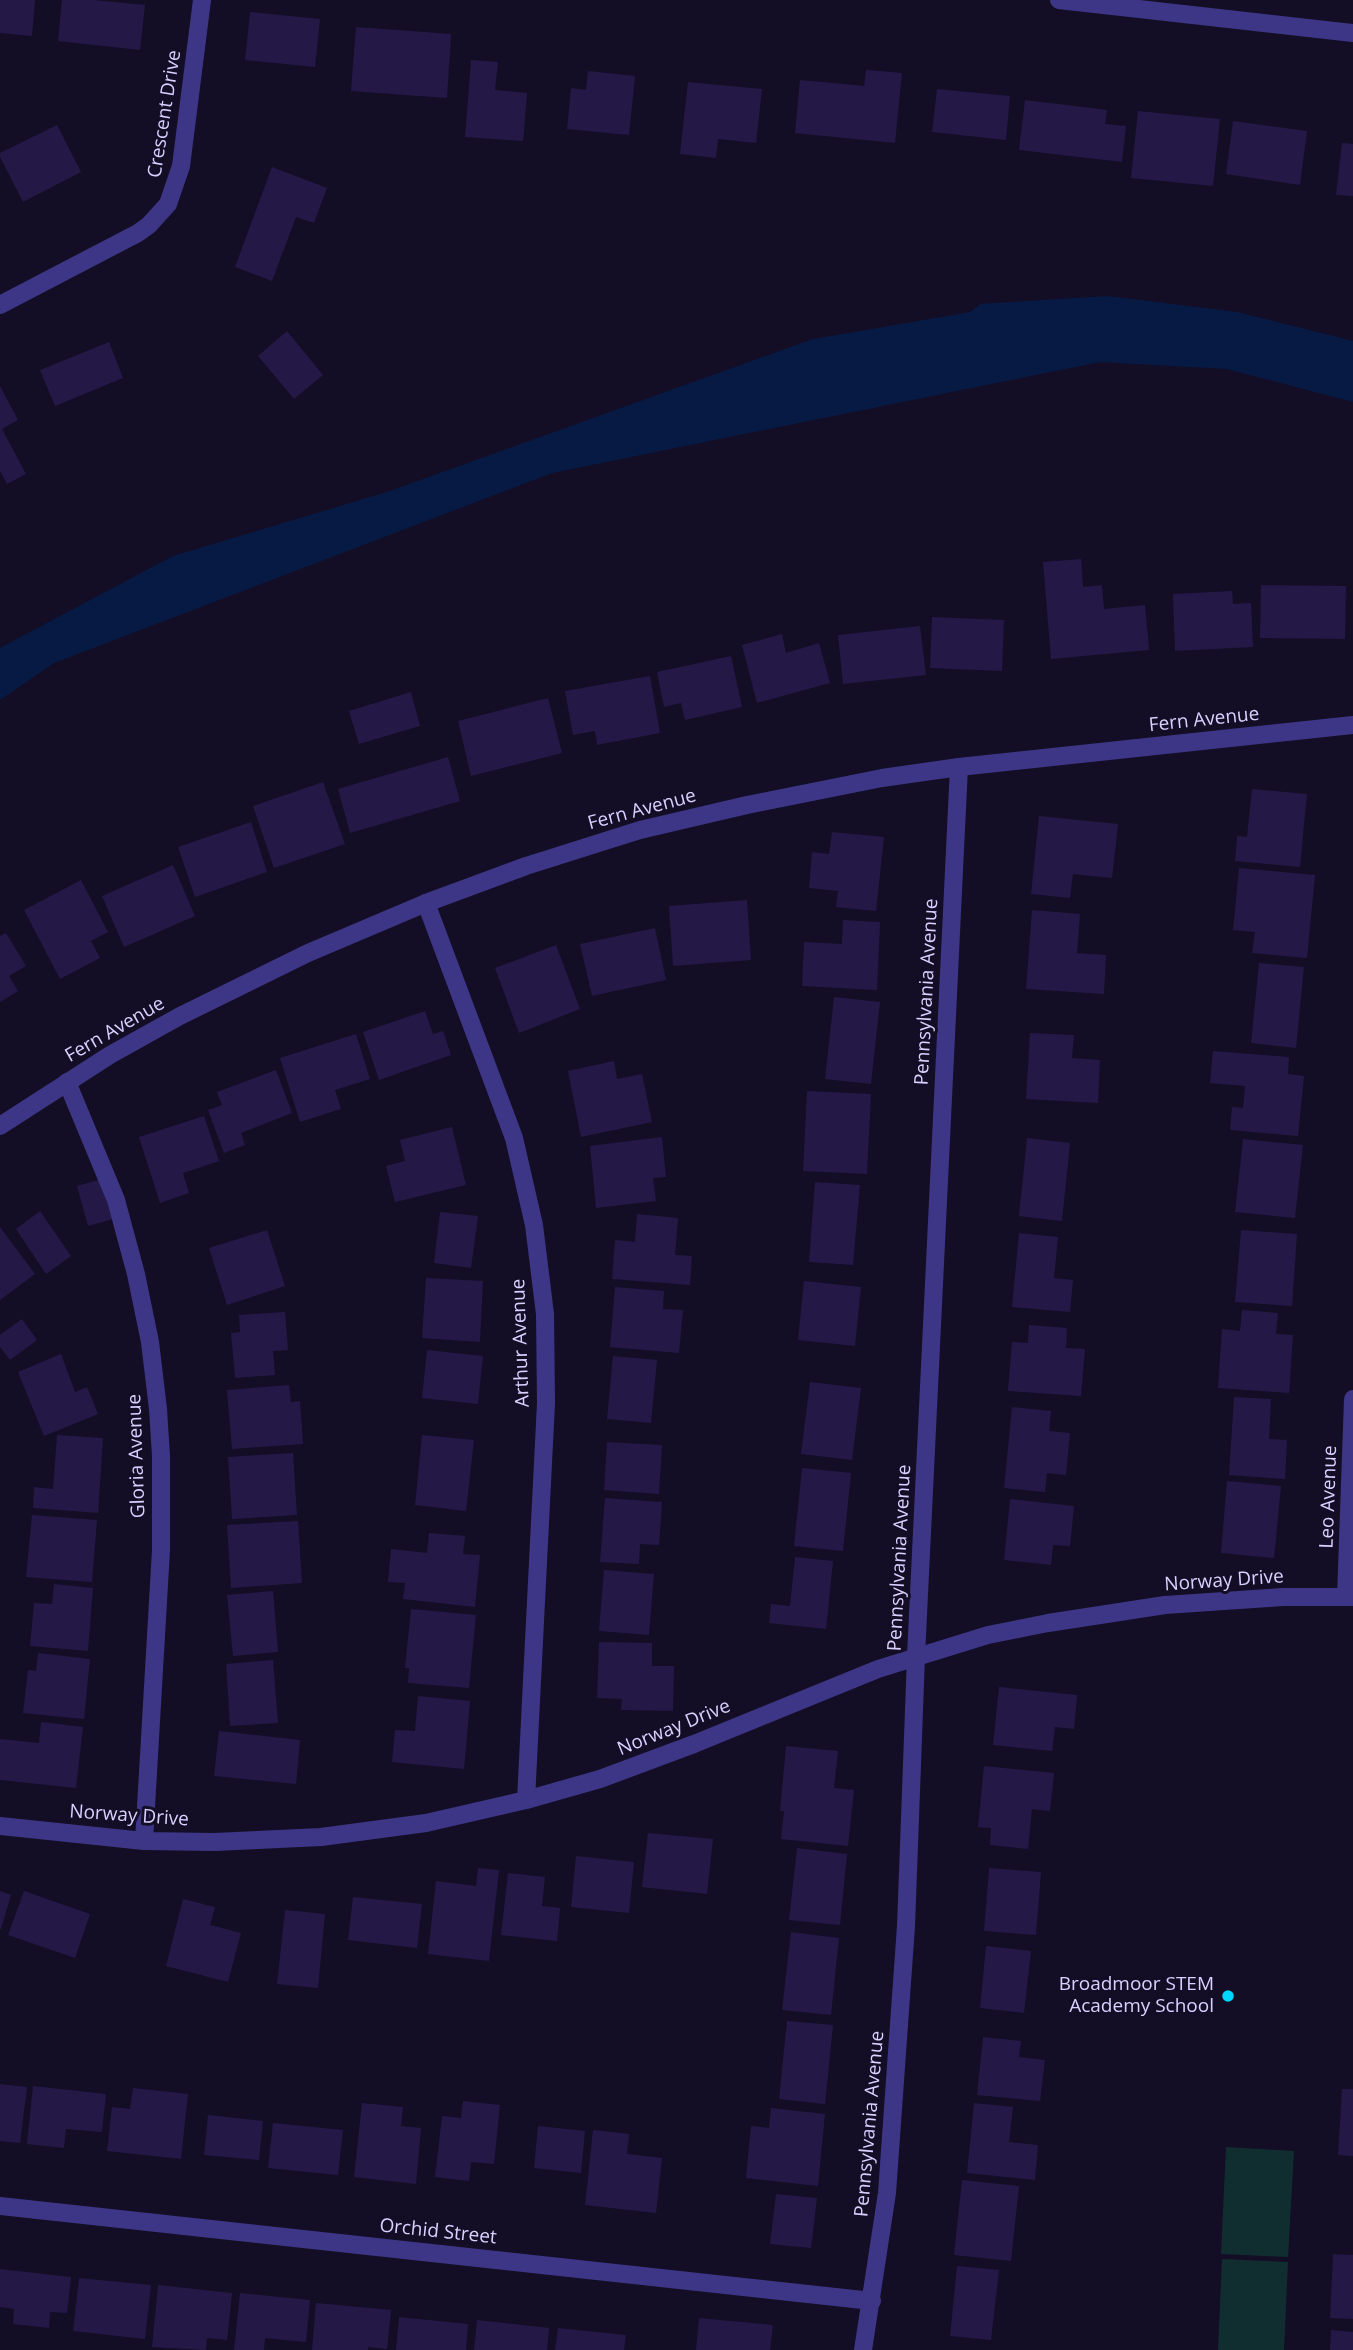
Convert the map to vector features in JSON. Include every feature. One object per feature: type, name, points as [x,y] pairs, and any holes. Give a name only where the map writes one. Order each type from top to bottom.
[{"type":"street","name":"Crescent Drive","points":[[0,305],[138,233],[168,204],[181,166],[202,0]]},
{"type":"street","points":[[1059,0],[1097,2],[1353,33]]},
{"type":"street","name":"Fern Avenue","points":[[0,1126],[67,1082],[192,1011],[308,953],[426,903],[526,866],[640,830],[868,781],[960,767],[1353,725]]},
{"type":"street","name":"Pennsylvania Avenue","points":[[863,2350],[887,2193],[906,1926],[916,1656],[960,767]]},
{"type":"street","name":"Arthur Avenue","points":[[426,903],[514,1138],[534,1225],[545,1314],[546,1403],[526,1800]]},
{"type":"street","name":"Gloria Avenue","points":[[67,1082],[116,1200],[136,1274],[150,1342],[158,1409],[161,1550],[144,1841]]},
{"type":"street","name":"Leo Avenue","points":[[1350,1597],[1353,1399]]},
{"type":"street","name":"Norway Drive","points":[[0,1826],[144,1841],[215,1843],[321,1837],[426,1823],[526,1800],[624,1771],[817,1692],[916,1656],[988,1635],[1165,1605],[1283,1597],[1350,1597]]},
{"type":"street","name":"Orchid Street","points":[[0,2206],[872,2301]]},
{"type":"green space","points":[[1226,2147],[1294,2151],[1288,2257],[1221,2254]]},
{"type":"green space","points":[[1222,2259],[1288,2262],[1284,2350],[1218,2350]]},
{"type":"water","points":[[1107,296],[1237,312],[1353,341],[1353,402],[1227,369],[1100,362],[552,473],[54,663],[0,700],[0,648],[173,556],[387,492],[813,339],[970,312],[980,304]]},
{"type":"building","points":[[0,0],[35,0],[32,36],[0,33]]},
{"type":"building","points":[[62,0],[145,5],[140,50],[58,41]]},
{"type":"building","points":[[250,12],[320,19],[315,67],[245,60]]},
{"type":"building","points":[[356,27],[451,34],[447,98],[351,91]]},
{"type":"building","points":[[471,60],[498,62],[495,90],[527,93],[523,141],[465,137]]},
{"type":"building","points":[[866,70],[902,73],[895,143],[795,133],[800,80],[864,86]]},
{"type":"building","points":[[588,71],[635,76],[629,135],[567,129],[571,88],[586,90]]},
{"type":"building","points":[[688,82],[762,89],[756,143],[718,139],[716,158],[680,154]]},
{"type":"building","points":[[937,89],[1010,96],[1006,140],[932,132]]},
{"type":"building","points":[[1025,100],[1107,110],[1105,124],[1126,126],[1122,162],[1019,150]]},
{"type":"building","points":[[1138,111],[1220,119],[1213,186],[1131,178]]},
{"type":"building","points":[[1233,121],[1307,131],[1300,185],[1226,174]]},
{"type":"building","points":[[57,125],[81,172],[23,202],[0,153]]},
{"type":"building","points":[[1342,143],[1353,144],[1353,196],[1336,195]]},
{"type":"building","points":[[272,167],[327,188],[314,223],[296,217],[272,281],[235,267]]},
{"type":"building","points":[[287,331],[323,375],[294,399],[258,356]]},
{"type":"building","points":[[109,342],[123,378],[55,406],[40,370]]},
{"type":"building","points":[[0,386],[18,420],[2,429],[26,474],[7,484],[0,471]]},
{"type":"building","points":[[1081,559],[1083,587],[1102,585],[1104,609],[1145,605],[1149,650],[1051,659],[1043,562]]},
{"type":"building","points":[[1261,585],[1346,586],[1345,639],[1260,638]]},
{"type":"building","points":[[1232,591],[1233,604],[1251,603],[1253,647],[1175,651],[1173,594]]},
{"type":"building","points":[[932,617],[1004,620],[1002,671],[930,668]]},
{"type":"building","points":[[920,626],[926,675],[843,684],[838,635]]},
{"type":"building","points":[[782,634],[786,653],[819,643],[830,683],[757,703],[742,645]]},
{"type":"building","points":[[731,656],[742,707],[685,720],[681,703],[664,707],[657,672]]},
{"type":"building","points":[[650,676],[660,733],[597,745],[595,731],[573,735],[565,691]]},
{"type":"building","points":[[411,692],[420,726],[359,744],[349,711]]},
{"type":"building","points":[[548,698],[562,753],[471,776],[458,721]]},
{"type":"building","points":[[448,757],[460,801],[350,833],[338,789]]},
{"type":"building","points":[[323,782],[345,844],[274,868],[253,806]]},
{"type":"building","points":[[1252,789],[1307,794],[1300,867],[1235,861],[1237,836],[1247,837]]},
{"type":"building","points":[[1039,816],[1118,824],[1112,878],[1073,874],[1070,898],[1031,894]]},
{"type":"building","points":[[251,822],[267,872],[195,897],[178,847]]},
{"type":"building","points":[[832,832],[884,837],[876,911],[836,907],[838,891],[809,888],[812,852],[829,854]]},
{"type":"building","points":[[173,865],[195,916],[124,947],[102,896]]},
{"type":"building","points":[[1239,868],[1315,875],[1307,958],[1252,953],[1255,932],[1233,930]]},
{"type":"building","points":[[81,880],[108,932],[91,941],[100,958],[60,979],[24,910]]},
{"type":"building","points":[[747,900],[751,960],[673,966],[669,906]]},
{"type":"building","points":[[1032,910],[1080,914],[1077,953],[1106,955],[1104,994],[1026,989]]},
{"type":"building","points":[[843,920],[880,922],[877,990],[802,986],[804,942],[842,944]]},
{"type":"building","points":[[655,928],[666,980],[592,996],[580,944]]},
{"type":"building","points":[[6,933],[26,966],[9,976],[18,991],[0,1002],[0,936]]},
{"type":"building","points":[[556,945],[580,1009],[519,1033],[495,968]]},
{"type":"building","points":[[1259,963],[1304,967],[1296,1048],[1251,1043]]},
{"type":"building","points":[[834,997],[880,1002],[871,1084],[825,1079]]},
{"type":"building","points":[[425,1011],[433,1034],[443,1031],[451,1055],[379,1080],[363,1032]]},
{"type":"building","points":[[1030,1033],[1074,1035],[1072,1058],[1100,1060],[1098,1103],[1026,1099]]},
{"type":"building","points":[[356,1034],[370,1079],[335,1090],[341,1109],[300,1122],[280,1058]]},
{"type":"building","points":[[1213,1051],[1289,1057],[1288,1074],[1304,1076],[1298,1136],[1230,1130],[1232,1107],[1243,1108],[1245,1086],[1210,1083]]},
{"type":"building","points":[[614,1061],[617,1079],[642,1074],[652,1122],[581,1137],[568,1071]]},
{"type":"building","points":[[276,1070],[292,1113],[241,1133],[245,1145],[224,1153],[208,1110],[222,1105],[217,1092]]},
{"type":"building","points":[[807,1091],[871,1094],[867,1174],[803,1171]]},
{"type":"building","points":[[204,1116],[219,1161],[183,1173],[189,1193],[160,1203],[139,1137]]},
{"type":"building","points":[[452,1127],[466,1185],[395,1202],[386,1166],[405,1161],[400,1140]]},
{"type":"building","points":[[662,1137],[666,1177],[653,1178],[656,1201],[596,1208],[590,1146]]},
{"type":"building","points":[[1027,1138],[1070,1143],[1062,1221],[1019,1216]]},
{"type":"building","points":[[1243,1139],[1303,1145],[1295,1218],[1235,1212]]},
{"type":"building","points":[[113,1176],[124,1216],[88,1226],[77,1186]]},
{"type":"building","points":[[815,1182],[860,1185],[853,1265],[809,1262]]},
{"type":"building","points":[[40,1211],[71,1256],[46,1274],[16,1229]]},
{"type":"building","points":[[440,1212],[478,1216],[471,1268],[434,1263]]},
{"type":"building","points":[[637,1214],[678,1218],[675,1255],[692,1256],[690,1285],[612,1279],[615,1240],[635,1242]]},
{"type":"building","points":[[0,1227],[35,1274],[0,1300]]},
{"type":"building","points":[[267,1230],[285,1286],[227,1305],[209,1248]]},
{"type":"building","points":[[1241,1230],[1297,1234],[1292,1306],[1235,1302]]},
{"type":"building","points":[[1019,1233],[1058,1237],[1054,1278],[1073,1280],[1070,1312],[1012,1307]]},
{"type":"building","points":[[426,1278],[483,1281],[480,1342],[422,1338]]},
{"type":"building","points":[[804,1281],[861,1287],[855,1346],[798,1340]]},
{"type":"building","points":[[615,1287],[664,1291],[663,1309],[683,1310],[679,1353],[610,1347]]},
{"type":"building","points":[[1242,1310],[1278,1313],[1276,1334],[1293,1335],[1289,1393],[1218,1388],[1222,1329],[1240,1331]]},
{"type":"building","points":[[285,1312],[288,1350],[273,1351],[275,1375],[235,1378],[231,1333],[240,1332],[239,1315]]},
{"type":"building","points":[[22,1319],[37,1340],[10,1360],[0,1347],[0,1335]]},
{"type":"building","points":[[1029,1325],[1067,1328],[1066,1348],[1085,1349],[1081,1396],[1008,1391],[1012,1342],[1028,1343]]},
{"type":"building","points":[[427,1350],[483,1356],[478,1404],[422,1398]]},
{"type":"building","points":[[61,1354],[75,1392],[87,1387],[98,1414],[44,1436],[18,1372]]},
{"type":"building","points":[[613,1356],[657,1360],[651,1423],[607,1419]]},
{"type":"building","points":[[810,1382],[861,1388],[852,1460],[801,1454]]},
{"type":"building","points":[[289,1385],[291,1402],[300,1401],[303,1444],[232,1449],[227,1390]]},
{"type":"building","points":[[1234,1397],[1271,1399],[1269,1439],[1287,1440],[1285,1479],[1229,1475]]},
{"type":"building","points":[[1012,1407],[1051,1411],[1049,1431],[1070,1433],[1066,1475],[1047,1473],[1045,1492],[1004,1488]]},
{"type":"building","points":[[57,1435],[103,1438],[98,1513],[33,1508],[34,1487],[53,1489]]},
{"type":"building","points":[[422,1435],[474,1440],[466,1511],[415,1505]]},
{"type":"building","points":[[607,1442],[662,1445],[659,1494],[604,1490]]},
{"type":"building","points":[[293,1453],[297,1515],[232,1519],[228,1457]]},
{"type":"building","points":[[802,1468],[851,1473],[843,1551],[794,1546]]},
{"type":"building","points":[[1227,1481],[1281,1486],[1274,1558],[1221,1553]]},
{"type":"building","points":[[605,1498],[662,1502],[659,1545],[640,1544],[639,1564],[600,1562]]},
{"type":"building","points":[[1010,1499],[1074,1506],[1070,1546],[1053,1545],[1051,1565],[1004,1560]]},
{"type":"building","points":[[32,1515],[97,1520],[92,1582],[26,1577]]},
{"type":"building","points":[[298,1521],[302,1583],[231,1588],[227,1525]]},
{"type":"building","points":[[429,1533],[465,1536],[463,1554],[480,1555],[475,1607],[403,1599],[405,1583],[388,1582],[391,1549],[427,1553]]},
{"type":"building","points":[[795,1557],[833,1561],[826,1629],[769,1623],[771,1604],[790,1606]]},
{"type":"building","points":[[604,1570],[654,1574],[649,1635],[599,1631]]},
{"type":"building","points":[[54,1584],[93,1588],[88,1651],[30,1646],[34,1603],[52,1604]]},
{"type":"building","points":[[273,1591],[278,1652],[233,1656],[227,1595]]},
{"type":"building","points":[[411,1609],[476,1615],[469,1688],[408,1683],[409,1668],[405,1668]]},
{"type":"building","points":[[599,1642],[652,1643],[652,1666],[674,1666],[673,1711],[621,1710],[622,1699],[597,1698]]},
{"type":"building","points":[[38,1653],[90,1659],[84,1719],[23,1713],[28,1670],[36,1671]]},
{"type":"building","points":[[273,1660],[278,1723],[230,1726],[226,1664]]},
{"type":"building","points":[[999,1687],[1077,1695],[1074,1729],[1055,1727],[1052,1751],[993,1745]]},
{"type":"building","points":[[418,1696],[470,1701],[464,1769],[392,1762],[395,1730],[415,1731]]},
{"type":"building","points":[[41,1722],[83,1727],[76,1788],[0,1780],[0,1739],[39,1743]]},
{"type":"building","points":[[219,1731],[300,1740],[296,1784],[214,1776]]},
{"type":"building","points":[[786,1746],[838,1751],[834,1788],[854,1790],[848,1846],[781,1839],[784,1811],[780,1811]]},
{"type":"building","points":[[984,1766],[1054,1773],[1050,1811],[1032,1809],[1028,1849],[990,1845],[991,1828],[978,1827]]},
{"type":"building","points":[[648,1833],[713,1839],[707,1894],[642,1887]]},
{"type":"building","points":[[797,1848],[847,1854],[840,1925],[789,1920]]},
{"type":"building","points":[[576,1856],[634,1862],[629,1913],[571,1907]]},
{"type":"building","points":[[478,1868],[499,1870],[489,1961],[428,1954],[436,1881],[476,1886]]},
{"type":"building","points":[[989,1868],[1041,1872],[1036,1935],[984,1931]]},
{"type":"building","points":[[508,1873],[545,1877],[542,1906],[560,1908],[557,1941],[501,1935]]},
{"type":"building","points":[[0,1891],[11,1895],[1,1929],[0,1929]]},
{"type":"building","points":[[24,1891],[90,1914],[75,1958],[8,1935]]},
{"type":"building","points":[[353,1897],[422,1904],[417,1948],[348,1940]]},
{"type":"building","points":[[183,1899],[215,1907],[210,1925],[241,1933],[228,1982],[166,1966]]},
{"type":"building","points":[[285,1910],[325,1914],[318,1988],[277,1984]]},
{"type":"building","points":[[791,1932],[839,1938],[831,2015],[782,2010]]},
{"type":"building","points":[[986,1946],[1031,1951],[1024,2013],[980,2008]]},
{"type":"building","points":[[787,2021],[833,2025],[825,2104],[779,2099]]},
{"type":"building","points":[[983,2037],[1021,2041],[1019,2057],[1045,2060],[1040,2101],[977,2095]]},
{"type":"building","points":[[0,2084],[27,2087],[20,2143],[0,2141]]},
{"type":"building","points":[[33,2086],[106,2094],[102,2132],[66,2129],[64,2148],[27,2144]]},
{"type":"building","points":[[133,2088],[188,2094],[181,2159],[107,2151],[112,2107],[130,2109]]},
{"type":"building","points":[[1342,2089],[1353,2089],[1353,2156],[1338,2155]]},
{"type":"building","points":[[463,2101],[500,2105],[494,2164],[471,2162],[469,2181],[435,2177],[442,2116],[461,2118]]},
{"type":"building","points":[[362,2103],[403,2107],[401,2126],[421,2128],[416,2184],[354,2177]]},
{"type":"building","points":[[974,2103],[1013,2107],[1009,2142],[1038,2145],[1035,2180],[967,2173]]},
{"type":"building","points":[[771,2108],[825,2114],[818,2186],[746,2178],[751,2126],[769,2128]]},
{"type":"building","points":[[208,2115],[263,2121],[259,2160],[204,2155]]},
{"type":"building","points":[[273,2123],[343,2130],[338,2175],[268,2168]]},
{"type":"building","points":[[538,2126],[585,2131],[581,2173],[534,2168]]},
{"type":"building","points":[[593,2130],[629,2134],[627,2154],[662,2158],[656,2213],[585,2205]]},
{"type":"building","points":[[962,2180],[1019,2186],[1011,2261],[954,2255]]},
{"type":"building","points":[[776,2194],[817,2198],[811,2248],[770,2244]]},
{"type":"building","points":[[1333,2254],[1353,2255],[1353,2319],[1330,2318]]},
{"type":"building","points":[[957,2266],[999,2270],[991,2340],[950,2336]]},
{"type":"building","points":[[0,2269],[71,2277],[67,2313],[50,2312],[49,2328],[13,2324],[14,2309],[0,2307]]},
{"type":"building","points":[[79,2278],[151,2285],[145,2339],[73,2331]]},
{"type":"building","points":[[158,2285],[232,2293],[227,2340],[207,2338],[206,2350],[152,2347]]},
{"type":"building","points":[[240,2293],[310,2300],[306,2342],[265,2338],[264,2350],[234,2350]]},
{"type":"building","points":[[316,2303],[391,2310],[387,2349],[368,2347],[368,2350],[312,2350]]},
{"type":"building","points":[[399,2317],[468,2324],[466,2350],[396,2350]]},
{"type":"building","points":[[699,2318],[773,2325],[770,2350],[696,2350]]},
{"type":"building","points":[[477,2320],[549,2328],[547,2350],[474,2350]]},
{"type":"building","points":[[558,2328],[626,2335],[624,2350],[555,2350]]},
{"type":"building","points":[[1331,2330],[1353,2332],[1353,2350],[1330,2350]]},
{"type":"place","name":"Broadmoor STEM Academy School","points":[[1228,1996]]}]
